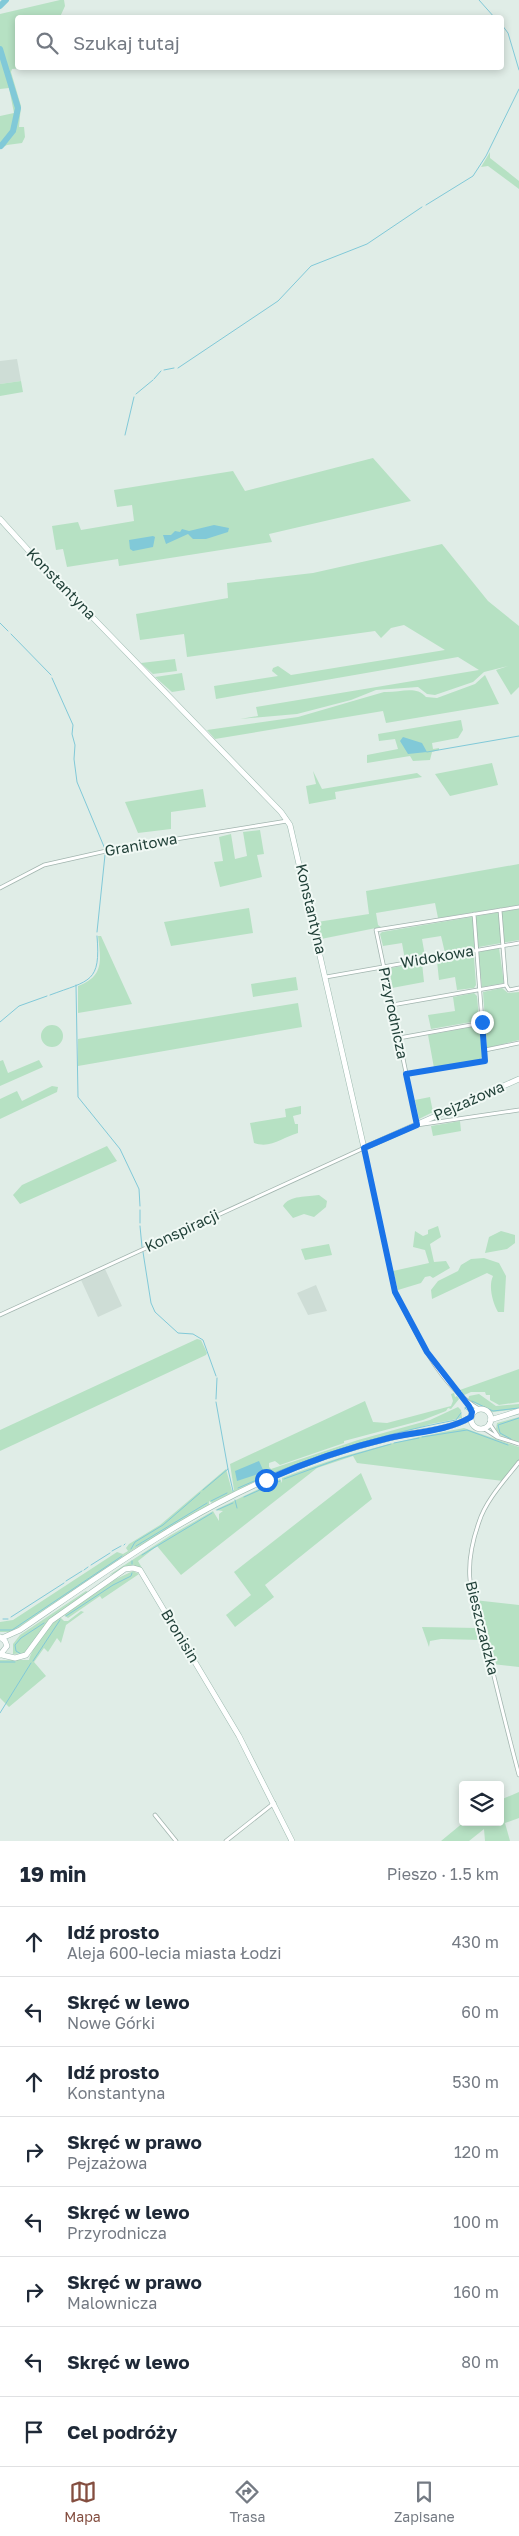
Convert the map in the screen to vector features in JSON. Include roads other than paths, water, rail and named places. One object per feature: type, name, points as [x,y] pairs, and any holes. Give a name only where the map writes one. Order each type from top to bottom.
[{"type":"street","name":"Konstantyna","points":[[0,519],[39,562],[288,820],[292,830],[326,977],[395,1292],[427,1352],[456,1392],[465,1400]]},
{"type":"street","name":"Granitowa","points":[[0,888],[44,865],[115,849],[288,820]]},
{"type":"street","points":[[406,1074],[485,1061],[474,914],[519,907]]},
{"type":"street","points":[[500,910],[506,985],[509,990],[519,988]]},
{"type":"street","name":"Przyrodnicza","points":[[417,1125],[376,930],[474,914]]},
{"type":"street","name":"Widokowa","points":[[326,977],[519,943]]},
{"type":"street","points":[[392,1005],[506,985]]},
{"type":"street","points":[[399,1038],[482,1022]]},
{"type":"street","points":[[485,1050],[519,1043]]},
{"type":"street","name":"Pejzażowa","points":[[364,1148],[519,1079]]},
{"type":"street","points":[[417,1125],[519,1110]]},
{"type":"street","name":"Konspiracji","points":[[0,1315],[364,1148]]},
{"type":"street","points":[[465,1400],[484,1410],[500,1438]]},
{"type":"street","points":[[465,1400],[472,1415],[472,1424]]},
{"type":"street","points":[[454,1424],[472,1415],[479,1409]]},
{"type":"street","points":[[483,1428],[490,1419],[519,1411]]},
{"type":"street","points":[[18,1657],[6,1646],[1,1638],[20,1630],[160,1535],[244,1490],[344,1451],[389,1438],[454,1424],[472,1424],[476,1428],[483,1428],[500,1438],[519,1444]]},
{"type":"street","name":"Bieszczadzka","points":[[519,1462],[487,1504],[479,1520],[469,1573],[475,1613],[488,1652],[519,1774]]},
{"type":"street","name":"Bronisin","points":[[18,1657],[29,1653],[41,1632],[56,1617],[123,1570],[131,1568],[138,1570],[148,1581],[235,1730],[292,1841]]},
{"type":"street","points":[[18,1657],[1,1655],[20,1630]]},
{"type":"street","points":[[226,1841],[274,1803]]},
{"type":"street","points":[[155,1815],[176,1841]]},
{"type":"water","points":[[214,525],[229,528],[228,532],[206,539],[193,539],[188,534],[166,544],[163,535],[171,535],[175,531],[180,532],[182,529],[189,531]]},
{"type":"water","points":[[155,537],[153,547],[133,551],[130,549],[129,540]]},
{"type":"water","points":[[403,737],[422,743],[427,752],[408,754],[400,741]]},
{"type":"water","points":[[259,1461],[264,1472],[237,1481],[235,1471]]},
{"type":"waterway","points":[[0,6],[6,0]]},
{"type":"waterway","points":[[479,0],[492,15]]},
{"type":"waterway","points":[[504,28],[508,33],[519,70]]},
{"type":"waterway","points":[[0,49],[18,108],[13,131],[1,146]]},
{"type":"waterway","points":[[426,205],[473,176],[486,156],[519,89]]},
{"type":"waterway","points":[[178,368],[278,301],[311,266],[367,244],[422,207]]},
{"type":"waterway","points":[[164,370],[174,368]]},
{"type":"waterway","points":[[154,379],[161,371]]},
{"type":"waterway","points":[[136,394],[153,380]]},
{"type":"waterway","points":[[125,435],[134,397]]},
{"type":"waterway","points":[[0,623],[8,631]]},
{"type":"waterway","points":[[11,634],[51,675]]},
{"type":"waterway","points":[[52,678],[73,725],[72,734],[75,745],[74,759],[77,782],[105,849]]},
{"type":"waterway","points":[[427,752],[519,736]]},
{"type":"waterway","points":[[97,932],[105,855]]},
{"type":"waterway","points":[[50,995],[90,978],[97,963],[97,936]]},
{"type":"waterway","points":[[76,985],[78,1097],[120,1149],[139,1189],[140,1206]]},
{"type":"waterway","points":[[0,1022],[19,1006],[47,996]]},
{"type":"waterway","points":[[140,1210],[140,1223]]},
{"type":"waterway","points":[[140,1226],[142,1247]]},
{"type":"waterway","points":[[143,1252],[151,1303],[155,1312],[178,1333],[193,1334],[203,1340],[216,1376]]},
{"type":"waterway","points":[[216,1399],[217,1378]]},
{"type":"waterway","points":[[472,1401],[493,1411],[519,1408]]},
{"type":"waterway","points":[[203,1490],[228,1469],[216,1402]]},
{"type":"waterway","points":[[465,1408],[469,1411]]},
{"type":"waterway","points":[[238,1488],[291,1466],[373,1439],[456,1420],[461,1413]]},
{"type":"waterway","points":[[511,1439],[500,1433],[498,1425],[519,1418]]},
{"type":"waterway","points":[[422,1437],[467,1430],[508,1445]]},
{"type":"waterway","points":[[394,1443],[419,1438]]},
{"type":"waterway","points":[[284,1479],[339,1459],[391,1444]]},
{"type":"waterway","points":[[228,1469],[233,1491]]},
{"type":"waterway","points":[[244,1497],[280,1481]]},
{"type":"waterway","points":[[131,1549],[135,1542],[163,1525],[200,1493]]},
{"type":"waterway","points":[[211,1501],[227,1493]]},
{"type":"waterway","points":[[235,1500],[237,1508]]},
{"type":"waterway","points":[[136,1546],[207,1503]]},
{"type":"waterway","points":[[217,1510],[233,1503]]},
{"type":"waterway","points":[[142,1555],[212,1513]]},
{"type":"waterway","points":[[112,1551],[121,1546]]},
{"type":"waterway","points":[[91,1565],[110,1553]]},
{"type":"waterway","points":[[0,1630],[12,1630],[122,1556]]},
{"type":"waterway","points":[[84,1570],[88,1567]]},
{"type":"waterway","points":[[66,1581],[82,1571]]},
{"type":"waterway","points":[[66,1616],[113,1585],[131,1576],[132,1573]]},
{"type":"waterway","points":[[11,1617],[64,1583]]},
{"type":"waterway","points":[[3,1619],[8,1619]]},
{"type":"waterway","points":[[33,1661],[60,1620]]},
{"type":"waterway","points":[[21,1654],[16,1651],[15,1645],[21,1638],[44,1623]]},
{"type":"waterway","points":[[0,1662],[15,1662]]},
{"type":"waterway","points":[[0,1713],[31,1663]]}]
